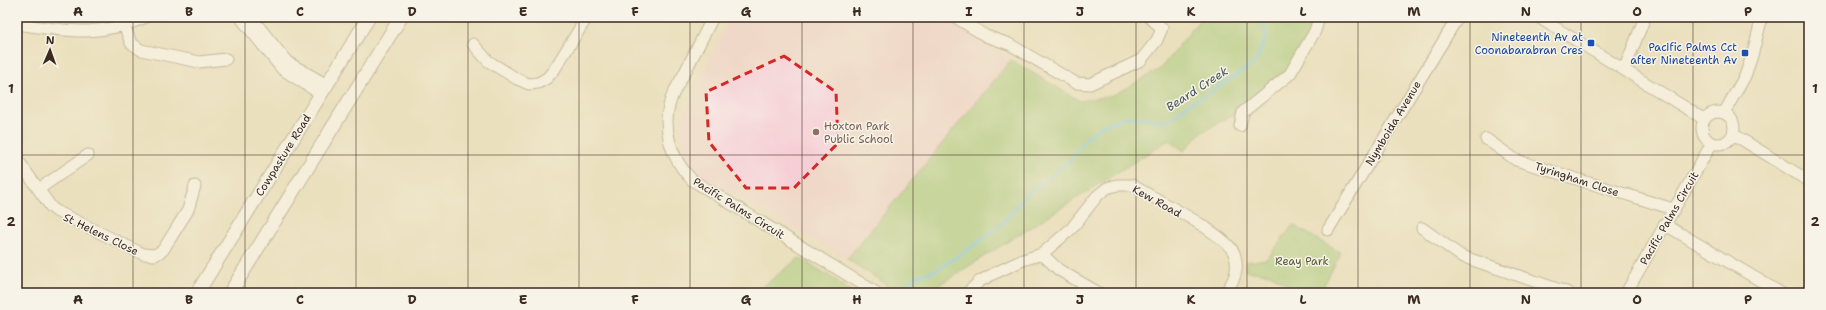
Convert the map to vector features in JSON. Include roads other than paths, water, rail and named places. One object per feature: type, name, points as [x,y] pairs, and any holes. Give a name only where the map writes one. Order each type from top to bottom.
[{"type":"main road","name":"Cowpasture Road","points":[[197,293],[369,17]]},
{"type":"main road","points":[[230,293],[401,17]]},
{"type":"street","points":[[17,24],[82,32],[124,25],[146,17]]},
{"type":"street","points":[[240,17],[282,69],[324,89]]},
{"type":"street","points":[[251,17],[287,62],[324,89]]},
{"type":"street","points":[[473,44],[488,61],[516,79],[529,84],[538,83],[547,78],[554,70],[587,17]]},
{"type":"street","name":"Pacific Palms Circuit","points":[[713,17],[671,100],[668,123],[670,144],[675,158],[682,170],[692,180],[876,293]]},
{"type":"street","points":[[955,17],[986,36],[1009,44],[1076,83],[1090,84],[1141,60],[1157,40],[1162,28],[1150,17]]},
{"type":"street","points":[[1240,126],[1243,112],[1290,74],[1315,31],[1319,17]]},
{"type":"street","name":"Nymboida Avenue","points":[[1328,230],[1458,17]]},
{"type":"street","points":[[1538,17],[1704,119]]},
{"type":"street","points":[[1624,70],[1645,17]]},
{"type":"street","points":[[1724,113],[1745,76],[1762,17]]},
{"type":"street","points":[[124,25],[131,43],[141,50],[199,62],[226,59]]},
{"type":"street","points":[[1712,112],[1724,113],[1728,115],[1733,122],[1733,134],[1725,142],[1712,143],[1704,137],[1702,133],[1702,124],[1704,119],[1712,112]]},
{"type":"street","points":[[1733,134],[1809,181]]},
{"type":"street","name":"Tyringham Close","points":[[1486,139],[1516,160],[1673,209]]},
{"type":"street","name":"Pacific Palms Circuit","points":[[1626,293],[1664,224],[1712,143]]},
{"type":"street","points":[[39,189],[88,155]]},
{"type":"street","name":"St Helens Close","points":[[17,159],[51,207],[63,216],[143,254],[150,255],[160,253],[166,246],[188,210],[194,186]]},
{"type":"street","name":"Kew Road","points":[[967,293],[980,281],[995,273],[1023,260],[1042,254],[1072,228],[1097,196],[1107,188],[1117,185],[1132,185],[1209,230],[1229,246],[1234,254],[1236,273],[1234,282],[1225,293]]},
{"type":"street","points":[[1664,224],[1764,289],[1781,293]]},
{"type":"street","points":[[1422,228],[1461,256],[1570,293]]},
{"type":"street","points":[[1042,254],[1059,270],[1099,293]]},
{"type":"waterway","name":"Beard Creek","points":[[898,293],[917,276],[937,270],[975,245],[1002,224],[1024,197],[1070,161],[1086,138],[1102,126],[1124,117],[1146,118],[1161,121],[1172,118],[1188,104],[1206,95],[1255,63],[1266,36],[1262,17]]},
{"type":"place","name":"Nineteenth Av at Coonabarabran Cres","points":[[1591,43]]},
{"type":"place","name":"Pacific Palms Cct after Nineteenth Av","points":[[1745,53]]},
{"type":"place","name":"Hoxton Park Public School","points":[[816,132]]},
{"type":"park label","name":"Reay Park","points":[[1302,261]]}]
